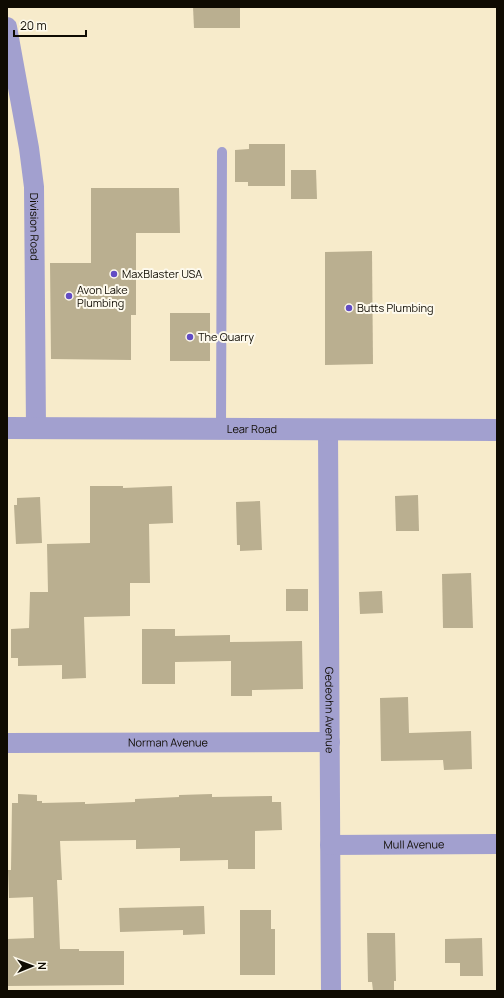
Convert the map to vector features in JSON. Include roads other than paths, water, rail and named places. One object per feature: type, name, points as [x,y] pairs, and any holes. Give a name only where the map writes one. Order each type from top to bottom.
[{"type":"street","name":"Division Road","points":[[7,27],[30,148],[34,188],[36,428]]},
{"type":"street","name":"Lear Road","points":[[7,428],[497,430]]},
{"type":"street","name":"Gedeohn Avenue","points":[[328,430],[331,991]]},
{"type":"street","name":"Norman Avenue","points":[[7,744],[330,742]]},
{"type":"street","name":"Mull Avenue","points":[[330,845],[497,844]]},
{"type":"lane","points":[[221,429],[222,152]]},
{"type":"place","name":"MaxBlaster USA","points":[[114,274]]},
{"type":"place","name":"Avon Lake Plumbing","points":[[69,296]]},
{"type":"place","name":"Butts Plumbing","points":[[349,308]]},
{"type":"place","name":"The Quarry","points":[[190,337]]}]
